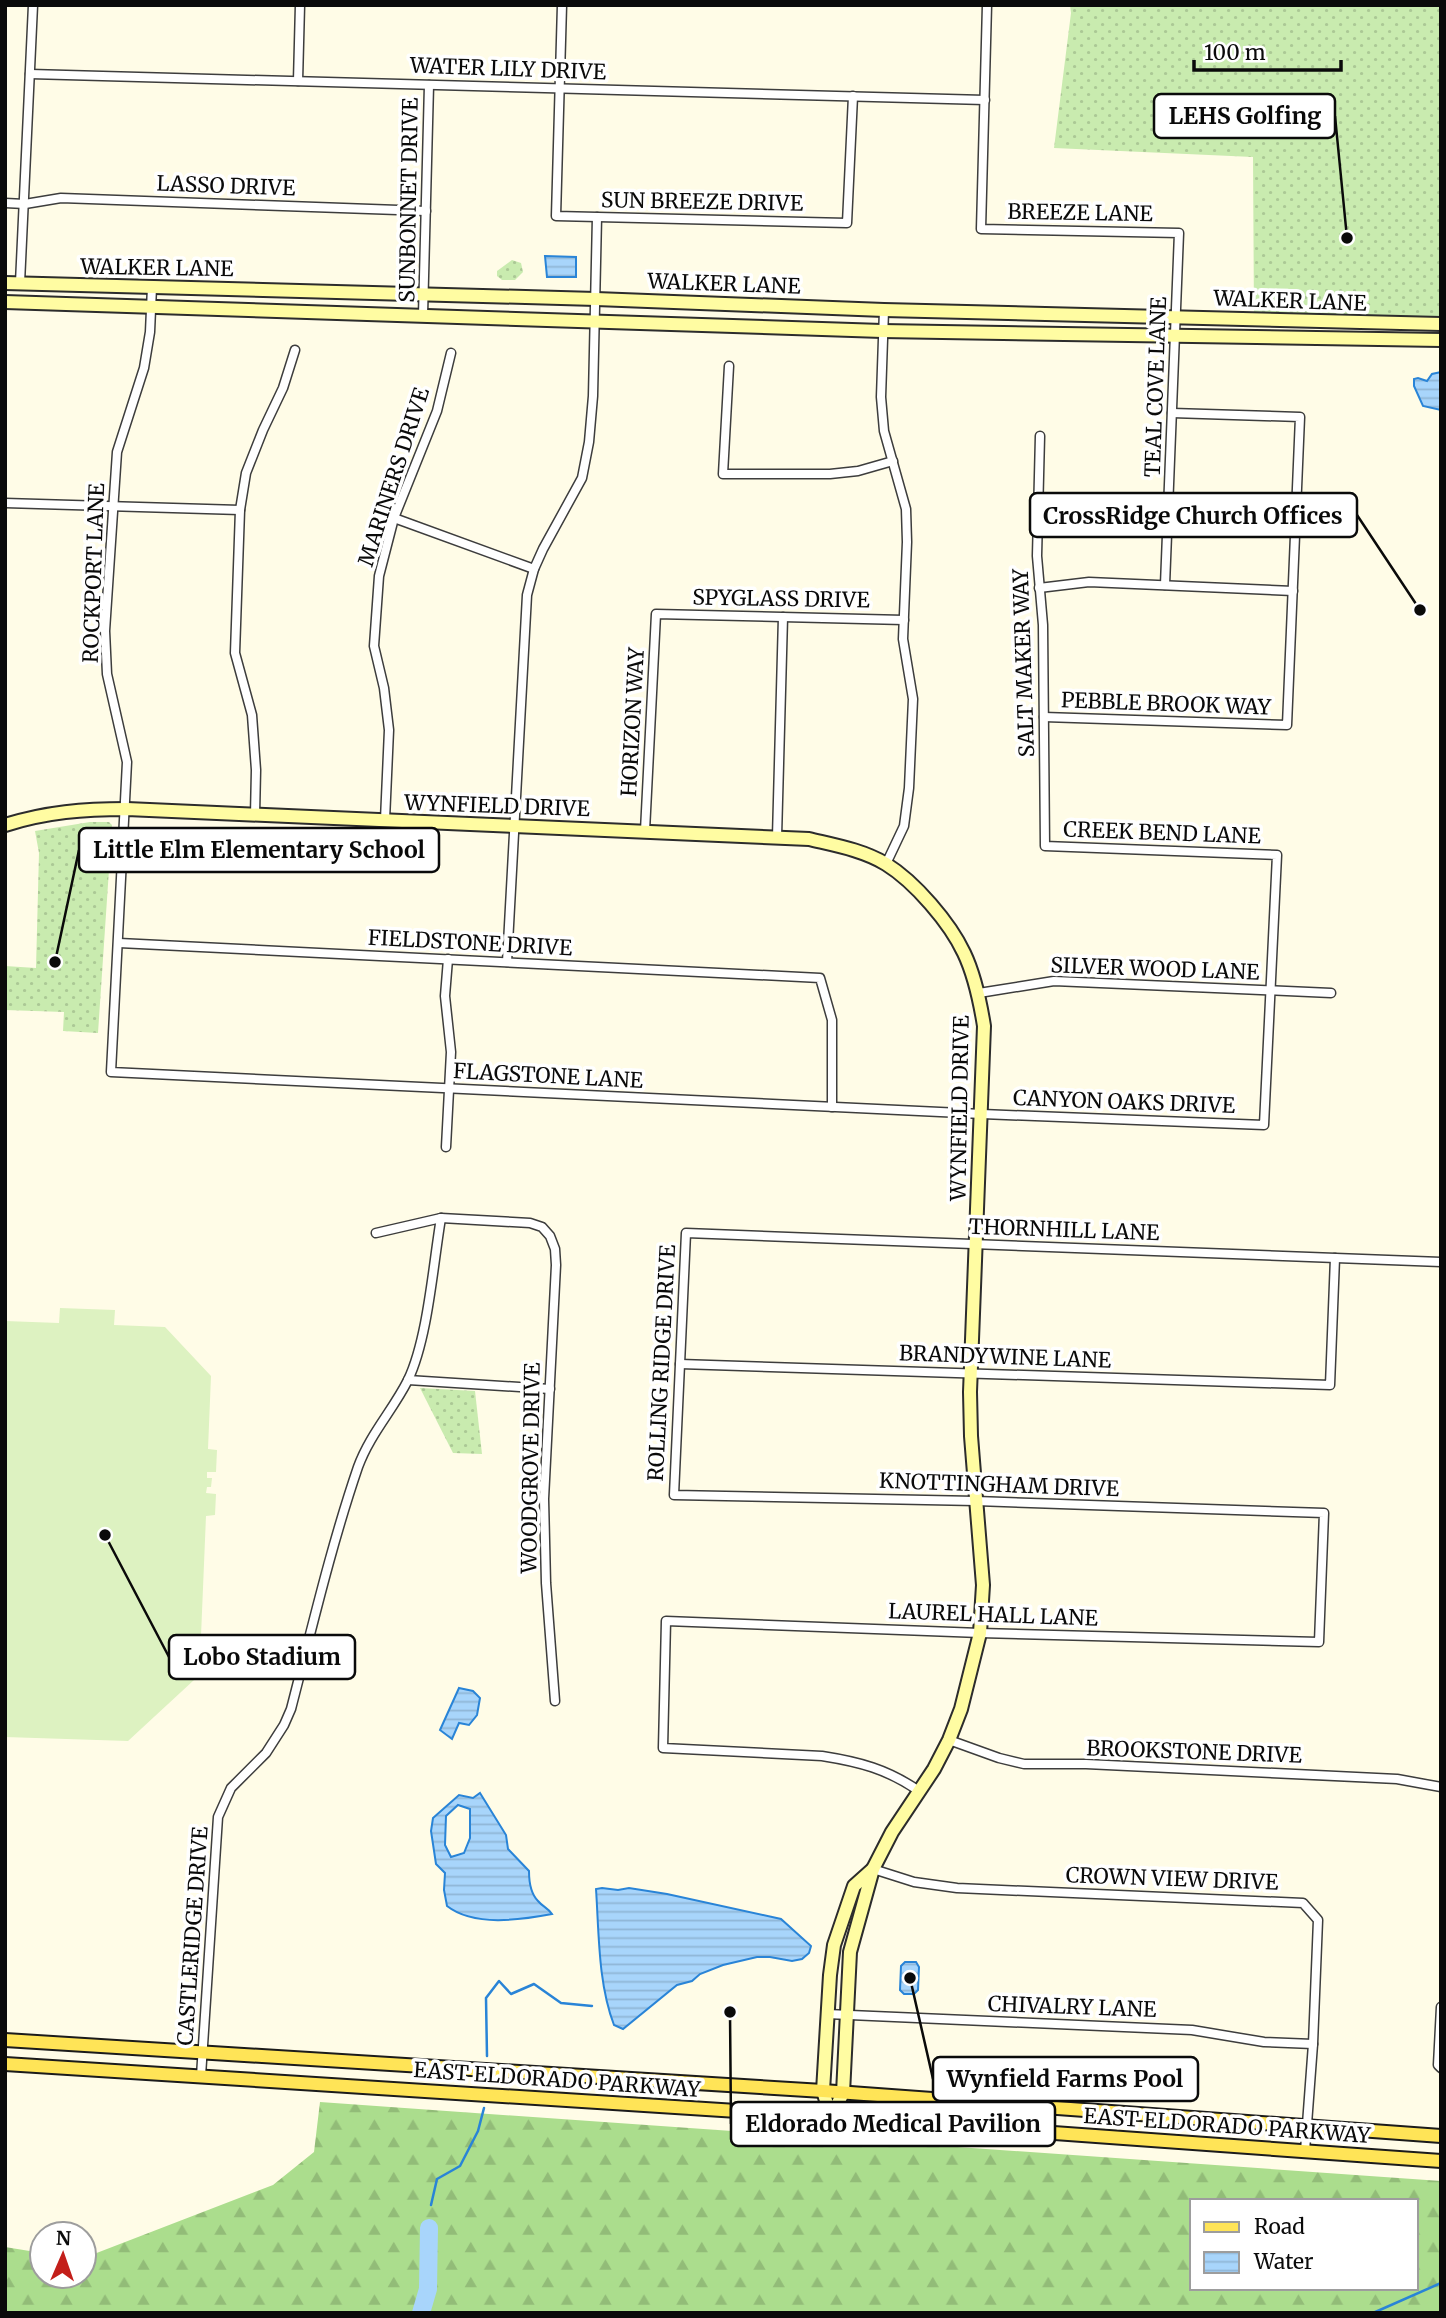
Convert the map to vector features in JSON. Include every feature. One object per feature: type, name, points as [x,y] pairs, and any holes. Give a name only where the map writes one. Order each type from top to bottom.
[{"type":"main road","name":"EAST ELDORADO PARKWAY","points":[[5,2040],[823,2091],[1441,2136]]},
{"type":"main road","name":"EAST ELDORADO PARKWAY","points":[[5,2064],[831,2117],[1441,2161]]},
{"type":"street","points":[[20,283],[33,5]]},
{"type":"street","points":[[298,81],[300,5]]},
{"type":"street","points":[[560,88],[562,5]]},
{"type":"street","points":[[985,100],[988,5]]},
{"type":"street","name":"WATER LILY DRIVE","points":[[30,74],[985,100]]},
{"type":"street","name":"SUNBONNET DRIVE","points":[[424,312],[429,85]]},
{"type":"street","name":"SUN BREEZE DRIVE","points":[[560,88],[556,216],[847,223],[853,96]]},
{"type":"street","name":"BREEZE LANE","points":[[985,100],[981,229],[1179,233]]},
{"type":"street","name":"LASSO DRIVE","points":[[5,203],[25,204],[61,198],[426,211]]},
{"type":"street","points":[[507,962],[527,595],[534,569],[582,478],[589,442],[597,217]]},
{"type":"street","name":"TEAL COVE LANE","points":[[1165,585],[1179,233]]},
{"type":"street","name":"WALKER LANE","points":[[5,283],[323,312],[424,312],[501,318],[687,302],[883,313],[973,312],[1383,340],[1441,340]]},
{"type":"street","name":"WALKER LANE","points":[[5,302],[152,296],[230,289],[424,294],[595,310],[882,331],[1085,334],[1254,319],[1441,324]]},
{"type":"street","name":"ROCKPORT LANE","points":[[111,1072],[128,762],[107,674],[105,631],[117,453],[144,368],[152,296]]},
{"type":"street","points":[[883,313],[881,397],[884,431],[906,509],[903,639],[914,699],[904,826],[886,864]]},
{"type":"street","points":[[1383,340],[1384,324]]},
{"type":"street","points":[[255,815],[256,770],[252,715],[234,653],[240,510],[246,473],[283,388],[295,350]]},
{"type":"street","name":"MARINERS DRIVE","points":[[385,820],[389,730],[384,688],[374,646],[379,576],[394,518],[437,411],[451,353]]},
{"type":"street","points":[[729,366],[723,474],[830,474],[858,471],[893,461]]},
{"type":"street","points":[[1039,588],[1089,582],[1293,591],[1300,417],[1172,413]]},
{"type":"street","name":"SALT MAKER WAY","points":[[1040,436],[1037,556],[1043,625],[1045,846]]},
{"type":"street","points":[[5,503],[240,510]]},
{"type":"street","points":[[394,518],[534,569]]},
{"type":"street","name":"PEBBLE BROOK WAY","points":[[1044,717],[1287,725],[1293,591]]},
{"type":"street","name":"SPYGLASS DRIVE","points":[[656,614],[904,620]]},
{"type":"street","name":"HORIZON WAY","points":[[645,831],[656,614]]},
{"type":"street","points":[[777,837],[783,617]]},
{"type":"street","name":"WYNFIELD DRIVE","points":[[5,825],[35,816],[78,809],[809,839],[844,847],[886,864],[911,885],[939,915],[964,952],[979,993],[984,1026],[971,1374],[971,1436],[983,1585],[980,1633],[961,1709],[949,1740],[892,1832],[873,1869],[850,1952],[843,2093],[831,2117]]},
{"type":"street","name":"CREEK BEND LANE","points":[[1045,846],[1277,855],[1270,990]]},
{"type":"street","name":"FIELDSTONE DRIVE","points":[[119,943],[820,978],[832,1020],[832,1107]]},
{"type":"street","points":[[446,1147],[450,1052],[445,996],[448,959]]},
{"type":"street","name":"SILVER WOOD LANE","points":[[979,993],[1054,981],[1331,993]]},
{"type":"street","name":"CANYON OAKS DRIVE","points":[[982,1114],[1264,1125],[1270,990]]},
{"type":"street","name":"FLAGSTONE LANE","points":[[111,1072],[982,1114]]},
{"type":"street","points":[[376,1233],[441,1218]]},
{"type":"street","name":"WOODGROVE DRIVE","points":[[441,1218],[530,1223],[542,1227],[550,1236],[555,1249],[544,1499],[545,1561],[555,1701]]},
{"type":"street","name":"CASTLERIDGE DRIVE","points":[[201,2076],[218,1817],[231,1788],[266,1754],[285,1725],[347,1499],[373,1433],[408,1380],[422,1334],[441,1218]]},
{"type":"street","name":"THORNHILL LANE","points":[[686,1233],[1441,1262]]},
{"type":"street","name":"ROLLING RIDGE DRIVE","points":[[674,1495],[686,1233]]},
{"type":"street","name":"BRANDYWINE LANE","points":[[680,1364],[1330,1385],[1335,1258]]},
{"type":"street","points":[[408,1380],[550,1389]]},
{"type":"street","name":"KNOTTINGHAM DRIVE","points":[[674,1495],[976,1501],[1324,1513],[1319,1642]]},
{"type":"street","name":"LAUREL HALL LANE","points":[[919,1791],[896,1775],[845,1759],[663,1748],[666,1621],[1319,1642]]},
{"type":"street","name":"BROOKSTONE DRIVE","points":[[949,1740],[1024,1764],[1086,1764],[1398,1779],[1441,1787]]},
{"type":"street","name":"WYNFIELD DRIVE","points":[[831,2117],[823,2091],[834,1945],[854,1886],[873,1869]]},
{"type":"street","name":"CROWN VIEW DRIVE","points":[[873,1869],[914,1882],[957,1888],[1303,1903],[1318,1920],[1305,2151]]},
{"type":"street","points":[[1441,2007],[1438,2065],[1441,2068]]},
{"type":"street","name":"CHIVALRY LANE","points":[[827,2014],[1192,2030],[1264,2042],[1313,2044]]},
{"type":"green space","points":[[1070,5],[1441,5],[1441,322],[1254,319],[1253,157],[1054,148]]},
{"type":"green space","points":[[512,260],[521,263],[523,272],[515,280],[502,280],[497,276],[497,271]]},
{"type":"green space","points":[[90,822],[109,822],[112,825],[98,1033],[63,1031],[64,1012],[5,1010],[5,966],[36,968],[39,853],[35,831]]},
{"type":"green space","points":[[60,1308],[115,1310],[114,1325],[165,1327],[211,1376],[208,1449],[217,1450],[216,1472],[207,1472],[207,1478],[212,1478],[211,1487],[207,1487],[206,1493],[216,1494],[215,1515],[206,1516],[200,1660],[194,1680],[128,1741],[5,1737],[5,1321],[59,1323]]},
{"type":"green space","points":[[420,1388],[475,1391],[482,1454],[453,1453]]},
{"type":"green space","points":[[320,2102],[1441,2181],[1441,2313],[5,2313],[5,2247],[28,2251],[28,2290],[98,2290],[98,2252],[273,2185],[314,2152]]},
{"type":"water","points":[[545,256],[576,257],[576,277],[547,277]]},
{"type":"water","points":[[1441,372],[1441,410],[1423,406],[1414,386],[1414,379],[1427,381],[1432,374]]},
{"type":"water","points":[[459,1688],[473,1691],[480,1698],[477,1715],[469,1725],[459,1723],[452,1739],[440,1730]]},
{"type":"water","points":[[480,1793],[506,1835],[508,1849],[529,1871],[536,1898],[552,1914],[512,1920],[484,1919],[458,1913],[447,1906],[445,1873],[436,1864],[431,1831],[433,1818],[459,1795],[473,1798]],"holes":[[[458,1805],[470,1809],[470,1838],[464,1853],[451,1857],[445,1845],[446,1816]]]},
{"type":"water","points":[[629,1888],[667,1894],[781,1919],[811,1946],[809,1953],[802,1959],[792,1961],[757,1957],[700,1974],[692,1981],[677,1985],[623,2029],[614,2025],[602,1975],[596,1889]]},
{"type":"water","points":[[905,1962],[916,1962],[919,1967],[918,1990],[914,1994],[904,1994],[900,1990],[901,1966]]},
{"type":"waterway","points":[[487,2056],[486,1998],[499,1981],[511,1994],[534,1984],[561,2003],[592,2006]]},
{"type":"waterway","points":[[431,2205],[437,2179],[460,2166],[478,2131],[484,2108]]},
{"type":"waterway","points":[[421,2313],[428,2289],[429,2228]]},
{"type":"waterway","points":[[1373,2313],[1441,2283]]},
{"type":"place","name":"LEHS Golfing","points":[[1347,238]]},
{"type":"place","name":"CrossRidge Church Offices","points":[[1420,610]]},
{"type":"place","name":"Little Elm Elementary School","points":[[55,962]]},
{"type":"place","name":"Lobo Stadium","points":[[105,1535]]},
{"type":"place","name":"Wynfield Farms Pool","points":[[910,1978]]},
{"type":"place","name":"Eldorado Medical Pavilion","points":[[730,2012]]}]
